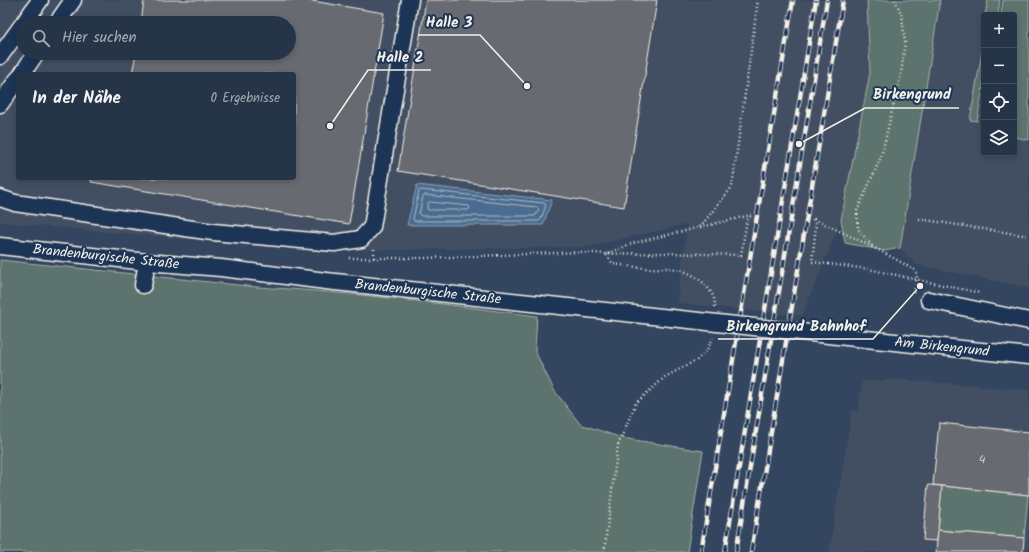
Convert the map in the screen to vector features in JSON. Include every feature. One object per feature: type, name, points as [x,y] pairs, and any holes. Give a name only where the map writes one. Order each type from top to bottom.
[{"type":"street","points":[[28,16],[40,0]]},
{"type":"street","points":[[62,16],[73,0]]},
{"type":"street","points":[[0,198],[15,203],[213,232],[334,243],[361,239],[372,227],[410,0]]},
{"type":"street","points":[[0,56],[16,33]]},
{"type":"street","points":[[23,72],[31,60]]},
{"type":"street","points":[[0,104],[16,82]]},
{"type":"street","name":"Brandenburgische Straße","points":[[0,246],[148,262],[221,268],[326,281],[856,338]]},
{"type":"street","points":[[143,285],[148,262]]},
{"type":"street","points":[[929,300],[1029,321]]},
{"type":"street","name":"Am Birkengrund","points":[[856,338],[1029,356]]},
{"type":"path","points":[[699,227],[732,187],[758,0]]},
{"type":"path","points":[[872,246],[858,229],[857,211],[881,158],[900,74],[905,44],[902,15],[895,0]]},
{"type":"path","points":[[343,258],[424,258],[581,252],[606,254],[664,253],[741,255],[748,220],[751,215],[634,243],[606,254]]},
{"type":"path","points":[[913,295],[917,278],[916,271],[872,246],[813,219],[816,225],[812,262],[868,269],[917,278],[987,294]]},
{"type":"path","points":[[919,219],[1029,236]]},
{"type":"path","points":[[606,254],[613,264],[643,268],[676,269],[699,279],[709,288],[715,302],[715,309]]},
{"type":"path","points":[[604,552],[618,446],[636,403],[665,376],[697,360],[708,350],[714,338]]},
{"type":"shaded area","points":[[0,0],[867,0],[870,73],[841,220],[802,316],[677,303],[687,224],[587,247],[319,251],[0,222]]},
{"type":"shaded area","points":[[940,0],[1029,0],[1029,288],[917,265],[900,248]]},
{"type":"shaded area","points":[[896,380],[1029,390],[1029,552],[829,552],[852,410],[858,411],[862,381]]},
{"type":"green space","points":[[867,0],[940,0],[900,248],[885,251],[845,243],[841,220],[870,73]]},
{"type":"green space","points":[[988,0],[1000,0],[998,12],[986,12]]},
{"type":"green space","points":[[1003,0],[1029,0],[1029,140],[1017,138],[1017,12],[1001,12]]},
{"type":"green space","points":[[981,57],[981,98],[977,121],[970,120]]},
{"type":"green space","points":[[0,260],[257,287],[362,295],[537,316],[535,351],[554,390],[580,424],[622,438],[703,451],[687,552],[0,552]]},
{"type":"green space","points":[[942,486],[1028,495],[1024,538],[938,530]]},
{"type":"water","points":[[417,185],[552,200],[543,225],[407,225]]},
{"type":"building","points":[[144,0],[306,0],[384,13],[349,224],[91,182],[92,180],[296,180],[296,72],[132,72],[135,60],[296,60],[296,16],[142,16]]},
{"type":"building","points":[[426,0],[657,0],[624,207],[398,171]]},
{"type":"building","points":[[939,423],[1029,432],[1029,495],[933,485]]},
{"type":"building","points":[[928,485],[942,486],[937,541],[923,540]]},
{"type":"building","points":[[938,530],[1024,538],[1023,552],[936,552]]},
{"type":"railway","points":[[701,552],[793,0]]},
{"type":"railway","points":[[725,552],[816,0]]},
{"type":"railway","points":[[736,552],[827,0]]},
{"type":"railway","points":[[751,552],[843,0]]},
{"type":"place","name":"Halle 3","points":[[527,86]]},
{"type":"place","name":"Halle 2","points":[[330,126]]},
{"type":"place","name":"Birkengrund","points":[[799,144]]},
{"type":"place","name":"Birkengrund Bahnhof","points":[[920,286]]}]
